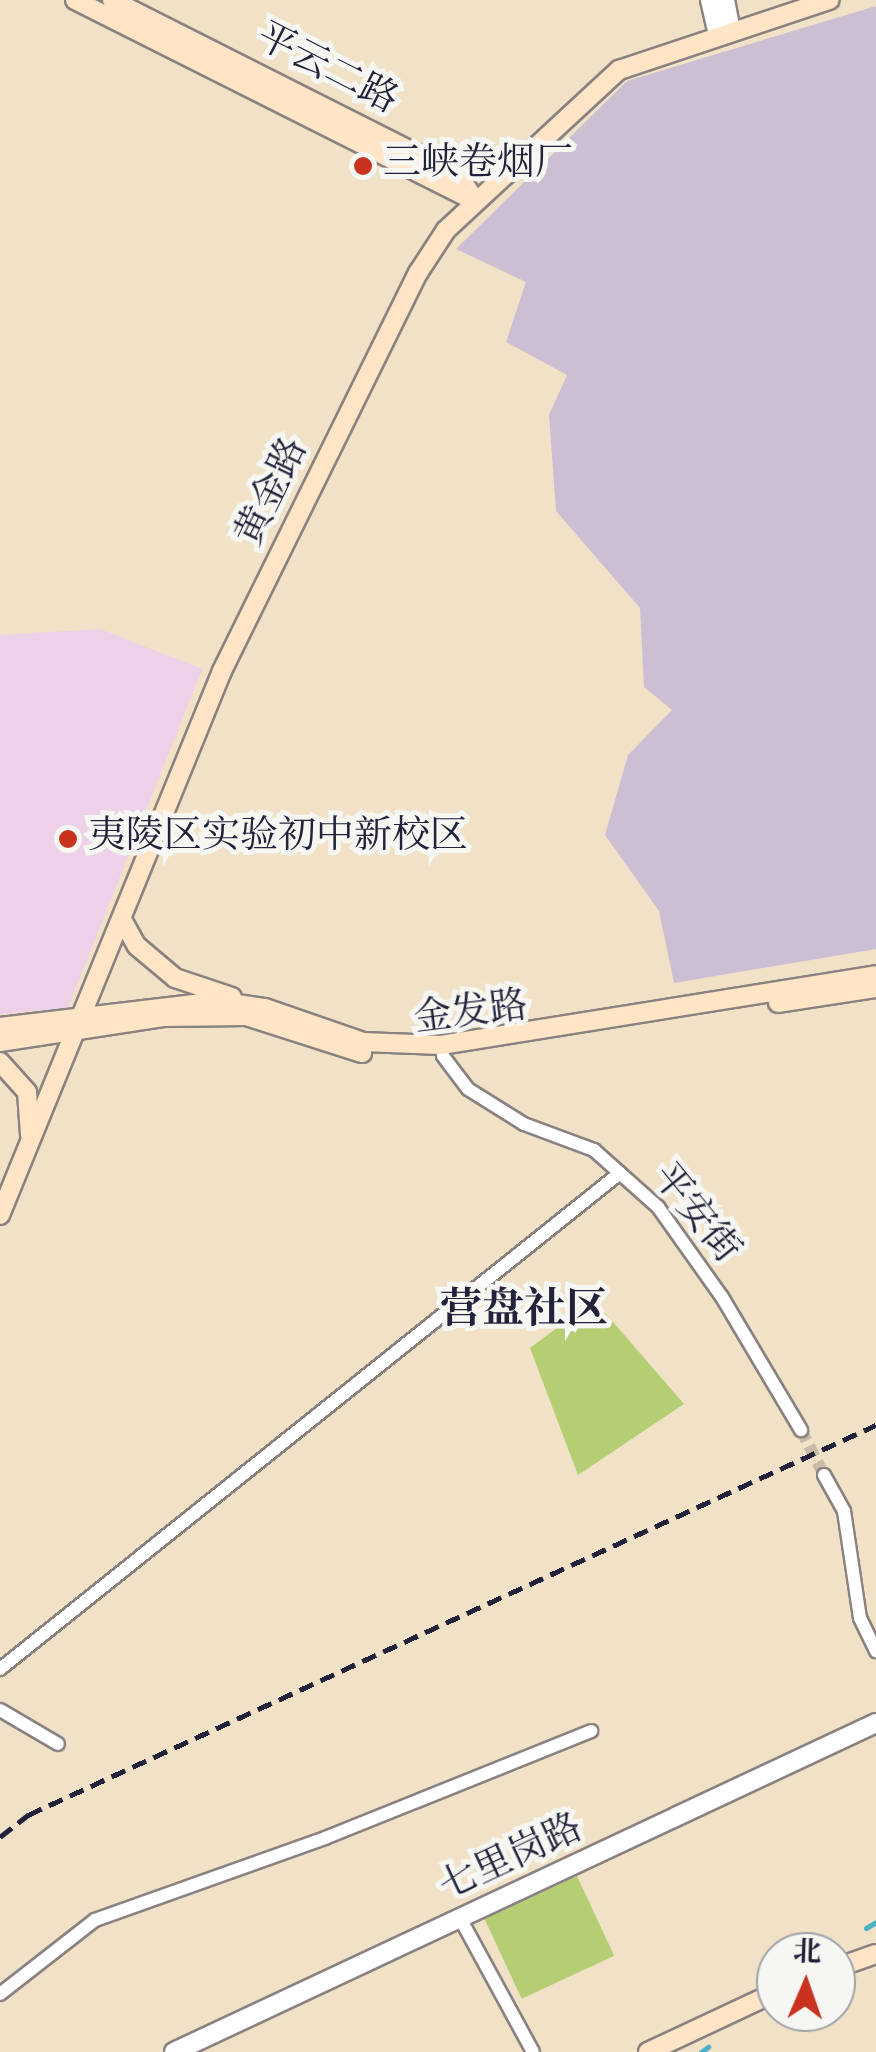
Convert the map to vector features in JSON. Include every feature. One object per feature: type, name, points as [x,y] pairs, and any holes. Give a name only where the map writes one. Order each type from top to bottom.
[{"type":"main road","name":"平云二路","points":[[75,0],[475,201]]},
{"type":"main road","name":"平云二路","points":[[112,0],[457,174],[475,201]]},
{"type":"main road","points":[[724,27],[796,0]]},
{"type":"main road","name":"黄金路","points":[[0,1215],[124,923],[222,671],[418,273],[475,201],[619,70],[724,27],[830,0]]},
{"type":"main road","points":[[124,923],[137,946],[175,978],[265,1008]]},
{"type":"main road","name":"金发路","points":[[0,1027],[218,1001],[265,1008],[362,1042],[441,1045],[876,975]]},
{"type":"main road","name":"金发路","points":[[0,1042],[163,1017],[246,1016],[361,1053],[443,1056],[876,988]]},
{"type":"main road","points":[[0,1062],[27,1092],[29,1148]]},
{"type":"main road","points":[[648,2052],[756,2001]]},
{"type":"street","points":[[710,0],[724,27]]},
{"type":"street","points":[[724,27],[725,0]]},
{"type":"street","name":"平安街","points":[[443,1056],[468,1089],[524,1124],[594,1150],[658,1207],[701,1267],[801,1430]]},
{"type":"street","points":[[0,1669],[620,1173]]},
{"type":"street","points":[[824,1475],[844,1511],[860,1618],[876,1651]]},
{"type":"street","points":[[0,1710],[58,1744]]},
{"type":"street","name":"七里岗路","points":[[174,2052],[876,1723]]},
{"type":"street","points":[[0,1994],[95,1920],[326,1838],[591,1730]]},
{"type":"street","points":[[461,1920],[533,2052]]},
{"type":"shaded area","name":"三峡卷烟厂","points":[[876,6],[876,949],[674,983],[659,911],[605,835],[628,755],[672,710],[644,687],[640,608],[556,511],[549,415],[567,375],[506,342],[526,282],[456,249],[627,81]]},
{"type":"shaded area","name":"夷陵区实验初中新校区","points":[[100,629],[202,669],[68,1008],[0,1014],[0,635]]},
{"type":"green space","points":[[594,1300],[684,1404],[578,1475],[530,1348]]},
{"type":"green space","points":[[577,1876],[614,1956],[522,1999],[485,1919]]},
{"type":"waterway","points":[[866,1928],[876,1922]]},
{"type":"waterway","points":[[701,2052],[708,2047]]},
{"type":"tunnel","points":[[801,1430],[824,1475]]},
{"type":"railway","points":[[0,1837],[28,1815],[876,1425]]},
{"type":"place","name":"三峡卷烟厂","points":[[363,166]]},
{"type":"place","name":"夷陵区实验初中新校区","points":[[68,839]]},
{"type":"district","name":"营盘社区","points":[[524,1312]]}]
